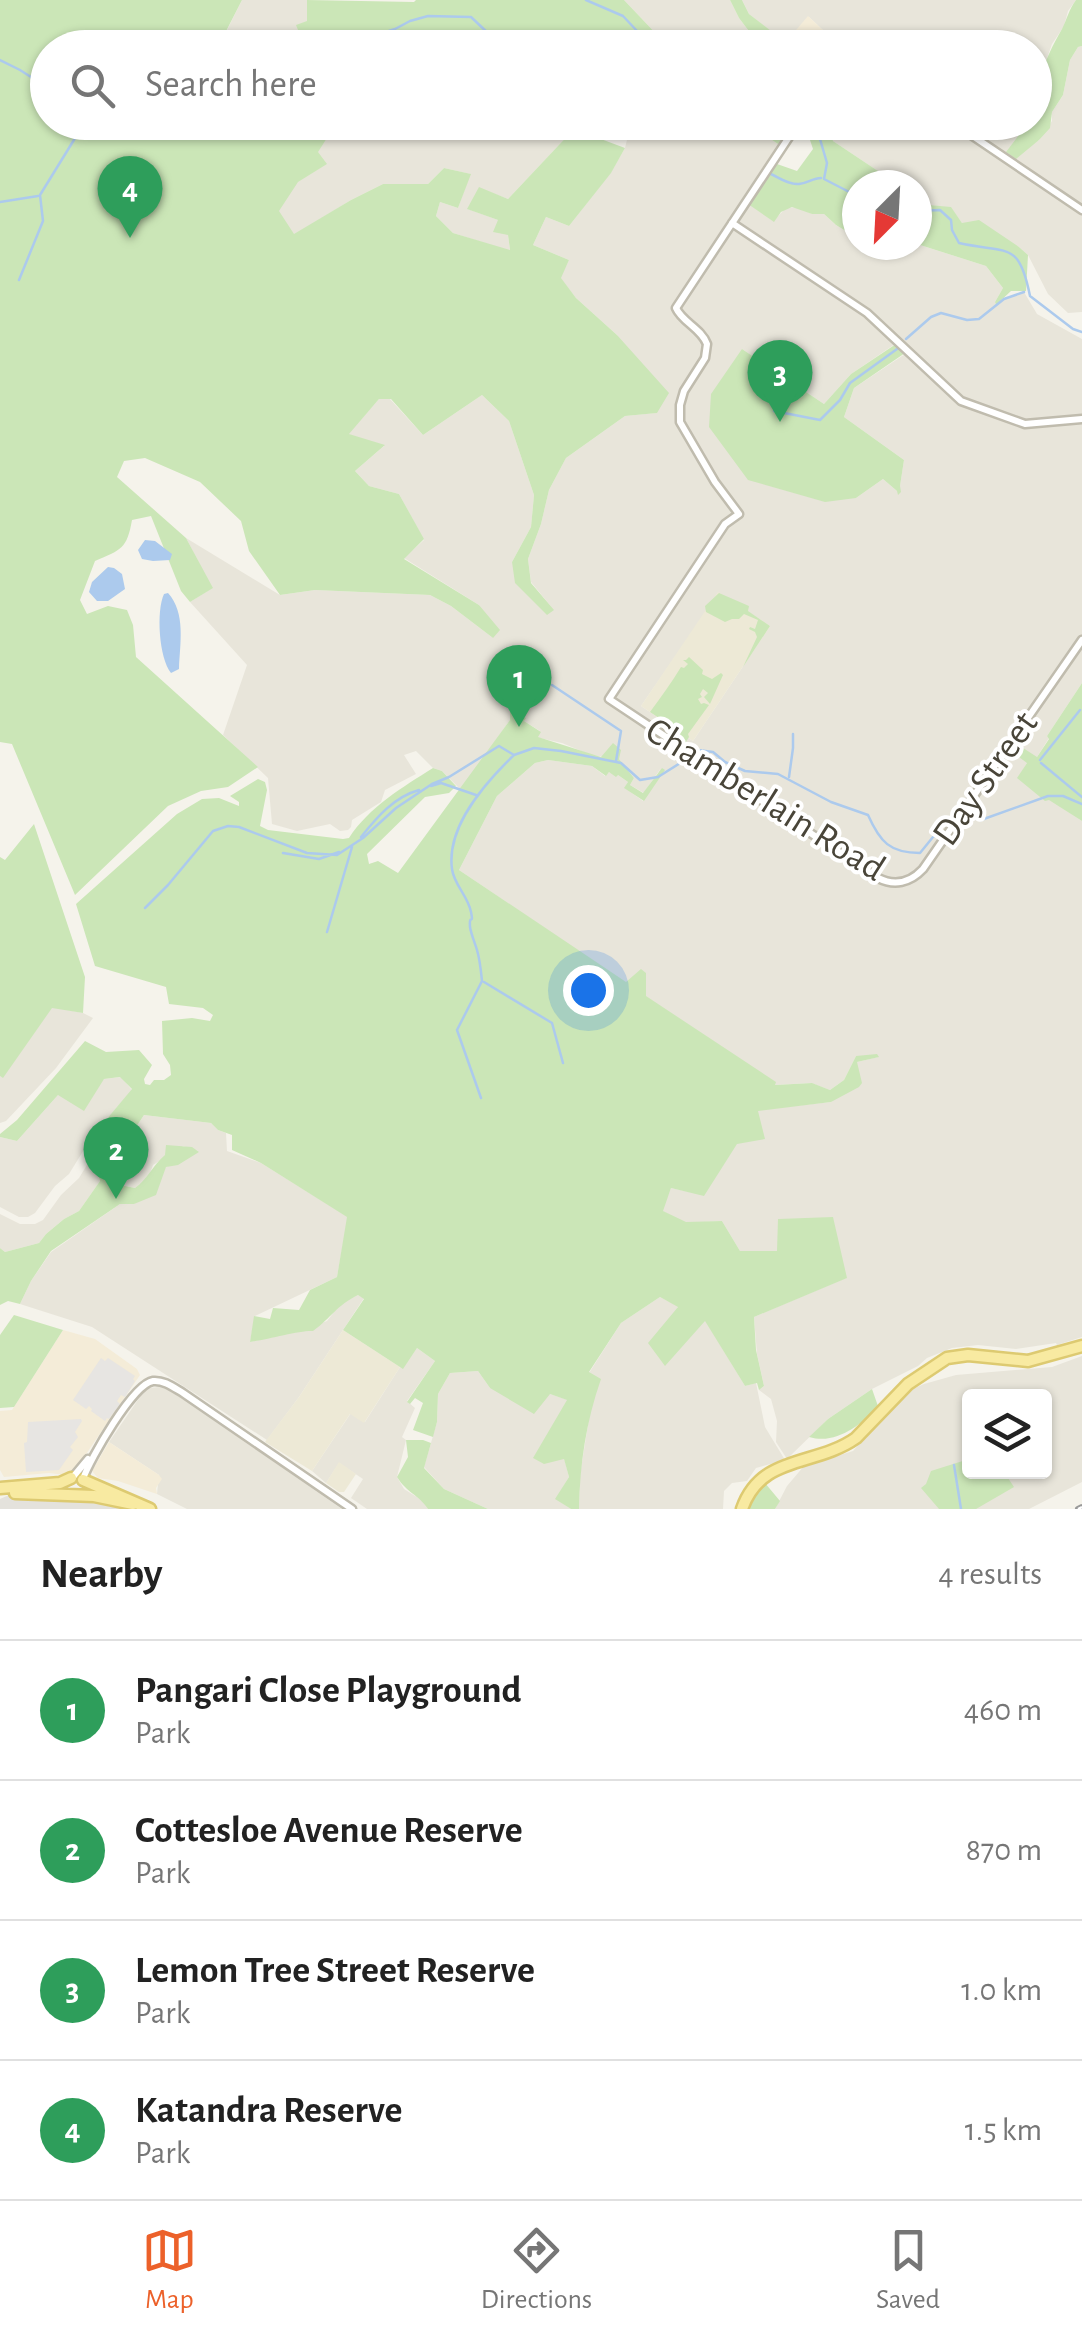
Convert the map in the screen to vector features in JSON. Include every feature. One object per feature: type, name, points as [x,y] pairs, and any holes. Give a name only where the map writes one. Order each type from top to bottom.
[{"type":"main road","points":[[742,1509],[759,1478],[776,1468],[847,1444],[908,1384],[942,1360],[960,1356],[1028,1360],[1082,1346]]},
{"type":"main road","points":[[0,1488],[78,1482],[142,1507]]},
{"type":"main road","points":[[0,1496],[78,1482],[142,1507]]},
{"type":"main road","points":[[16,1493],[89,1496],[142,1507]]},
{"type":"street","points":[[788,140],[732,223],[867,313],[961,402],[1026,424],[1082,419]]},
{"type":"street","points":[[979,140],[1082,210]]},
{"type":"street","name":"Chamberlain Road","points":[[732,223],[676,310],[708,344],[705,358],[684,391],[680,426],[738,514],[722,529],[609,699],[881,880],[903,882],[922,870]]},
{"type":"street","name":"Day Street","points":[[922,870],[1082,640]]},
{"type":"street","points":[[78,1482],[136,1392],[150,1382],[160,1381],[352,1509]]},
{"type":"shaded area","points":[[242,0],[307,0],[305,30],[227,30]]},
{"type":"shaded area","points":[[624,0],[730,0],[748,30],[652,30]]},
{"type":"shaded area","points":[[742,0],[1076,0],[1052,44],[1052,30],[823,30],[809,17],[797,30],[769,30],[749,14]]},
{"type":"shaded area","points":[[808,16],[823,30],[796,30]]},
{"type":"shaded area","points":[[1082,46],[1082,312],[1068,313],[1048,294],[1028,255],[1019,247],[962,223],[951,208],[932,205],[932,170],[876,170],[833,140],[1021,140],[1023,151],[1039,140],[1052,140],[1052,112],[1063,95],[1070,60]]},
{"type":"shaded area","points":[[326,140],[564,140],[508,199],[479,188],[468,209],[498,220],[508,235],[510,251],[453,233],[436,216],[440,202],[458,208],[470,174],[444,168],[428,184],[383,184],[294,235],[270,199],[326,164],[315,149]]},
{"type":"shaded area","points":[[627,140],[772,140],[778,144],[742,199],[773,221],[786,208],[824,214],[842,229],[842,260],[932,260],[932,249],[986,266],[1003,288],[996,306],[1024,292],[1037,314],[1082,339],[1082,683],[1037,757],[1027,763],[1018,778],[1082,821],[1082,1337],[1057,1345],[1016,1349],[978,1345],[952,1348],[927,1358],[828,1419],[787,1459],[776,1442],[777,1421],[771,1399],[759,1390],[764,1386],[754,1317],[846,1278],[777,1251],[740,1251],[722,1221],[686,1223],[662,1211],[671,1188],[704,1195],[758,1110],[831,1102],[857,1062],[878,1057],[856,1056],[844,1080],[830,1090],[811,1083],[774,1085],[775,1082],[645,996],[646,974],[641,970],[626,983],[459,870],[497,796],[535,763],[548,760],[592,766],[605,776],[609,772],[618,775],[628,782],[625,788],[643,801],[661,768],[644,793],[630,785],[634,778],[619,759],[591,755],[535,737],[540,731],[525,718],[510,713],[510,720],[461,790],[416,751],[404,755],[416,774],[385,790],[381,802],[352,820],[348,830],[340,831],[330,824],[297,831],[272,824],[268,778],[223,735],[247,665],[190,602],[212,588],[186,538],[280,595],[315,590],[430,595],[493,638],[479,605],[404,558],[424,540],[399,494],[369,486],[355,471],[384,446],[348,434],[379,399],[390,399],[423,435],[482,395],[509,421],[534,495],[531,527],[512,562],[553,609],[531,582],[528,559],[549,490],[566,458],[625,416],[656,413],[617,335],[560,278],[569,260],[533,245],[546,217],[569,226],[611,172]],"holes":[[[895,344],[905,354],[854,388],[844,417],[904,460],[897,491],[883,479],[856,498],[742,349],[824,404],[851,374]],[[719,593],[770,626],[693,741],[641,706]]]},
{"type":"shaded area","points":[[718,592],[770,626],[693,741],[641,706]]},
{"type":"shaded area","points":[[52,1007],[93,1018],[56,1068],[0,1123],[0,1076]]},
{"type":"shaded area","points":[[121,1077],[132,1090],[35,1213],[19,1217],[0,1207],[0,1137],[17,1141],[58,1095]]},
{"type":"shaded area","points":[[144,1115],[211,1123],[226,1133],[227,1151],[261,1163],[348,1217],[337,1277],[255,1316],[250,1342],[327,1321],[341,1303],[358,1295],[364,1298],[267,1440],[92,1327],[20,1304],[51,1252],[120,1204],[134,1204],[166,1167],[198,1151],[183,1146],[153,1165],[148,1179],[135,1188],[119,1185],[115,1159]]},
{"type":"shaded area","points":[[90,1160],[94,1161],[100,1181],[79,1211],[64,1219],[39,1243],[5,1252],[0,1248],[0,1214],[20,1224],[43,1220]]},
{"type":"shaded area","points":[[660,1297],[678,1306],[665,1365],[705,1320],[745,1386],[756,1383],[765,1427],[785,1460],[756,1468],[747,1481],[732,1483],[724,1491],[723,1509],[579,1509],[590,1412],[589,1373],[621,1323]]},
{"type":"shaded area","points":[[63,1330],[95,1339],[140,1375],[70,1473],[4,1477],[0,1470],[0,1411],[12,1410]]},
{"type":"shaded area","points":[[343,1330],[400,1367],[364,1423],[350,1414],[312,1471],[265,1442]]},
{"type":"shaded area","points":[[417,1348],[435,1361],[407,1401],[415,1408],[402,1437],[406,1440],[397,1477],[404,1489],[428,1509],[367,1509],[351,1498],[363,1479],[339,1463],[326,1483],[312,1471],[351,1413],[365,1422]]},
{"type":"shaded area","points":[[1082,1356],[1082,1482],[1029,1509],[775,1509],[804,1466],[853,1451],[906,1392],[956,1375],[1052,1367]]},
{"type":"shaded area","points":[[101,1358],[108,1358],[135,1376],[125,1397],[121,1395],[117,1401],[120,1404],[105,1421],[89,1406],[86,1409],[73,1400]]},
{"type":"shaded area","points":[[478,1371],[490,1388],[550,1394],[568,1400],[564,1458],[569,1477],[556,1499],[571,1509],[488,1509],[444,1489],[424,1467],[437,1422],[438,1394],[450,1373]]},
{"type":"shaded area","points":[[159,1387],[183,1399],[342,1509],[187,1509],[157,1494],[159,1475],[109,1442],[142,1394]]},
{"type":"shaded area","points":[[81,1419],[75,1432],[78,1437],[70,1447],[73,1450],[59,1470],[26,1472],[24,1443],[28,1422]]},
{"type":"shaded area","points":[[109,1442],[159,1475],[162,1479],[157,1494],[98,1478],[92,1471]]},
{"type":"shaded area","points":[[339,1462],[356,1474],[344,1492],[326,1483]]},
{"type":"shaded area","points":[[9,1495],[124,1504],[135,1509],[0,1509],[0,1499]]},
{"type":"green space","points":[[0,0],[242,0],[227,30],[30,30],[30,140],[326,140],[318,152],[327,164],[298,182],[279,211],[294,234],[383,184],[428,184],[444,168],[471,174],[458,208],[440,202],[436,216],[453,233],[510,250],[508,235],[493,232],[498,220],[467,209],[479,187],[508,199],[564,140],[604,140],[625,148],[611,173],[569,226],[546,217],[533,245],[569,260],[561,278],[576,298],[617,335],[669,393],[657,413],[625,416],[566,458],[549,490],[528,559],[531,583],[554,610],[547,615],[515,583],[512,562],[531,527],[534,495],[509,421],[482,395],[423,435],[391,399],[379,399],[349,434],[385,445],[355,471],[369,486],[399,494],[424,539],[404,559],[479,605],[500,630],[493,638],[430,595],[315,590],[280,595],[249,551],[241,521],[200,482],[145,458],[124,461],[117,477],[186,538],[213,588],[190,602],[181,591],[151,516],[132,520],[121,547],[95,561],[80,600],[87,614],[108,606],[127,610],[133,625],[136,657],[258,767],[228,787],[201,791],[168,806],[75,895],[12,744],[0,742]]},
{"type":"green space","points":[[307,0],[624,0],[652,30],[298,30],[296,25],[307,21]]},
{"type":"green space","points":[[730,0],[742,0],[749,14],[770,30],[748,30]]},
{"type":"green space","points":[[1076,0],[1082,0],[1082,46],[1070,60],[1063,95],[1052,112],[1052,48]]},
{"type":"green space","points":[[810,140],[833,140],[876,170],[842,170],[842,229],[824,214],[792,207],[781,212],[774,222],[748,204],[777,164],[797,171],[813,149]]},
{"type":"green space","points":[[1015,140],[1039,140],[1016,159],[1006,152]]},
{"type":"green space","points":[[932,205],[951,207],[962,223],[979,220],[1028,255],[1026,291],[1011,291],[996,305],[1003,288],[986,266],[932,249]]},
{"type":"green space","points":[[896,344],[905,353],[854,388],[844,417],[904,460],[898,495],[883,479],[856,498],[825,502],[748,480],[709,427],[711,394],[742,349],[824,404],[851,374]]},
{"type":"green space","points":[[719,593],[749,606],[748,611],[770,626],[743,667],[757,637],[749,629],[755,629],[758,620],[744,614],[725,622],[706,612],[705,606]]},
{"type":"green space","points":[[689,657],[703,670],[702,674],[712,679],[723,675],[710,704],[704,697],[708,693],[703,689],[700,694],[701,704],[709,705],[684,745],[650,712],[681,667],[688,664],[683,660]]},
{"type":"green space","points":[[1082,683],[1082,821],[1045,801],[1017,778],[1027,763],[1012,754],[1019,743],[1037,757]]},
{"type":"green space","points":[[510,712],[526,718],[524,721],[541,732],[538,737],[601,757],[613,743],[621,750],[619,759],[634,778],[630,785],[643,793],[662,768],[665,770],[644,801],[624,788],[628,782],[618,775],[609,772],[606,776],[592,766],[548,760],[535,763],[497,796],[459,870],[626,982],[641,969],[646,973],[646,996],[776,1082],[775,1085],[812,1083],[830,1090],[844,1080],[856,1056],[879,1057],[857,1062],[862,1083],[831,1102],[758,1111],[765,1139],[737,1144],[704,1196],[671,1188],[663,1211],[686,1222],[722,1221],[740,1251],[777,1251],[778,1219],[833,1217],[847,1278],[754,1317],[764,1386],[759,1390],[757,1383],[745,1386],[705,1321],[665,1366],[648,1343],[678,1307],[660,1297],[621,1323],[589,1372],[601,1379],[585,1443],[579,1509],[571,1509],[555,1499],[569,1477],[564,1459],[544,1464],[533,1458],[567,1400],[550,1394],[534,1414],[490,1388],[478,1371],[450,1373],[438,1394],[433,1437],[413,1430],[423,1403],[415,1398],[410,1404],[407,1402],[435,1361],[417,1348],[403,1369],[343,1330],[364,1299],[358,1295],[313,1331],[250,1342],[254,1316],[270,1319],[273,1308],[299,1310],[310,1290],[337,1277],[347,1217],[261,1163],[232,1150],[232,1135],[211,1123],[144,1115],[115,1159],[120,1185],[135,1188],[165,1155],[166,1145],[192,1147],[199,1152],[178,1165],[166,1167],[156,1195],[134,1204],[120,1204],[51,1251],[20,1304],[8,1301],[0,1305],[0,1248],[5,1252],[39,1243],[64,1219],[79,1211],[100,1181],[96,1167],[102,1158],[99,1148],[103,1140],[95,1133],[132,1089],[120,1077],[104,1079],[84,1111],[58,1095],[17,1141],[0,1134],[17,1120],[85,1041],[106,1052],[139,1050],[152,1065],[144,1079],[150,1085],[171,1075],[163,1054],[162,1021],[210,1021],[213,1015],[203,1008],[169,1004],[166,987],[95,966],[76,904],[177,814],[202,799],[219,798],[239,806],[230,796],[258,779],[265,782],[267,790],[260,826],[343,839],[349,838],[376,807],[399,790],[433,768],[442,771],[456,786],[449,793],[425,797],[367,854],[369,864],[378,861],[398,873],[510,720]]},
{"type":"green space","points":[[34,824],[85,977],[83,1013],[52,1008],[3,1078],[0,857],[5,860]]},
{"type":"green space","points":[[14,1315],[63,1330],[14,1407],[0,1408],[0,1335]]},
{"type":"green space","points":[[872,1389],[879,1409],[838,1436],[809,1437],[828,1419]]},
{"type":"green space","points":[[406,1440],[431,1443],[424,1468],[444,1489],[488,1509],[428,1509],[397,1477],[408,1457]]},
{"type":"green space","points":[[962,1461],[962,1479],[1009,1479],[1014,1487],[976,1509],[939,1509],[921,1488],[931,1471]]},
{"type":"green space","points":[[765,1483],[780,1501],[775,1509],[749,1509],[758,1491]]},
{"type":"water","points":[[145,540],[155,541],[172,554],[170,560],[142,559],[138,550]]},
{"type":"water","points":[[108,567],[122,574],[125,589],[108,601],[97,601],[89,592],[92,582]]},
{"type":"water","points":[[168,593],[181,629],[179,669],[171,673],[161,646],[160,623],[164,594]]},
{"type":"waterway","points":[[586,0],[623,16],[636,30]]},
{"type":"waterway","points":[[392,30],[428,16],[471,17],[485,30]]},
{"type":"waterway","points":[[0,60],[30,76]]},
{"type":"waterway","points":[[19,280],[43,221],[40,195],[74,140]]},
{"type":"waterway","points":[[820,140],[827,163],[824,179],[842,188]]},
{"type":"waterway","points":[[771,174],[795,184],[821,178]]},
{"type":"waterway","points":[[0,202],[38,196]]},
{"type":"waterway","points":[[932,210],[940,210],[951,220],[959,243],[1000,250],[1016,258],[1030,296],[1082,332]]},
{"type":"waterway","points":[[906,339],[941,313],[979,319],[1004,299],[1024,292]]},
{"type":"waterway","points":[[774,411],[820,420],[850,383],[897,349]]},
{"type":"waterway","points":[[552,685],[621,731],[616,761]]},
{"type":"waterway","points":[[1040,760],[1080,710]]},
{"type":"waterway","points":[[789,777],[793,734]]},
{"type":"waterway","points":[[145,908],[213,831],[239,827],[307,853],[337,855],[396,808],[499,746],[514,755],[534,748],[621,763],[640,780],[658,777],[685,760]]},
{"type":"waterway","points":[[698,750],[713,752],[745,771],[778,774],[831,802],[868,815],[882,839],[901,851],[920,853],[941,833]]},
{"type":"waterway","points":[[482,981],[470,927],[471,912],[453,875],[452,853],[470,806],[514,755]]},
{"type":"waterway","points":[[1041,763],[1082,797]]},
{"type":"waterway","points":[[431,786],[441,783],[476,795]]},
{"type":"waterway","points":[[361,837],[394,803],[419,790]]},
{"type":"waterway","points":[[952,840],[970,817],[981,820],[1048,796],[1063,796],[1082,804]]},
{"type":"waterway","points":[[327,932],[352,847]]},
{"type":"waterway","points":[[283,853],[319,859],[339,852]]},
{"type":"waterway","points":[[481,1098],[457,1030],[482,981]]},
{"type":"waterway","points":[[484,982],[552,1023],[563,1063]]},
{"type":"waterway","points":[[954,1465],[961,1509]]},
{"type":"railway","points":[[1078,1509],[1082,1507]]},
{"type":"place","name":"Katandra Reserve","points":[[130,238]]},
{"type":"place","name":"Lemon Tree Street Reserve","points":[[780,422]]},
{"type":"place","name":"Pangari Close Playground","points":[[519,727]]},
{"type":"place","name":"Cottesloe Avenue Reserve","points":[[116,1199]]}]
